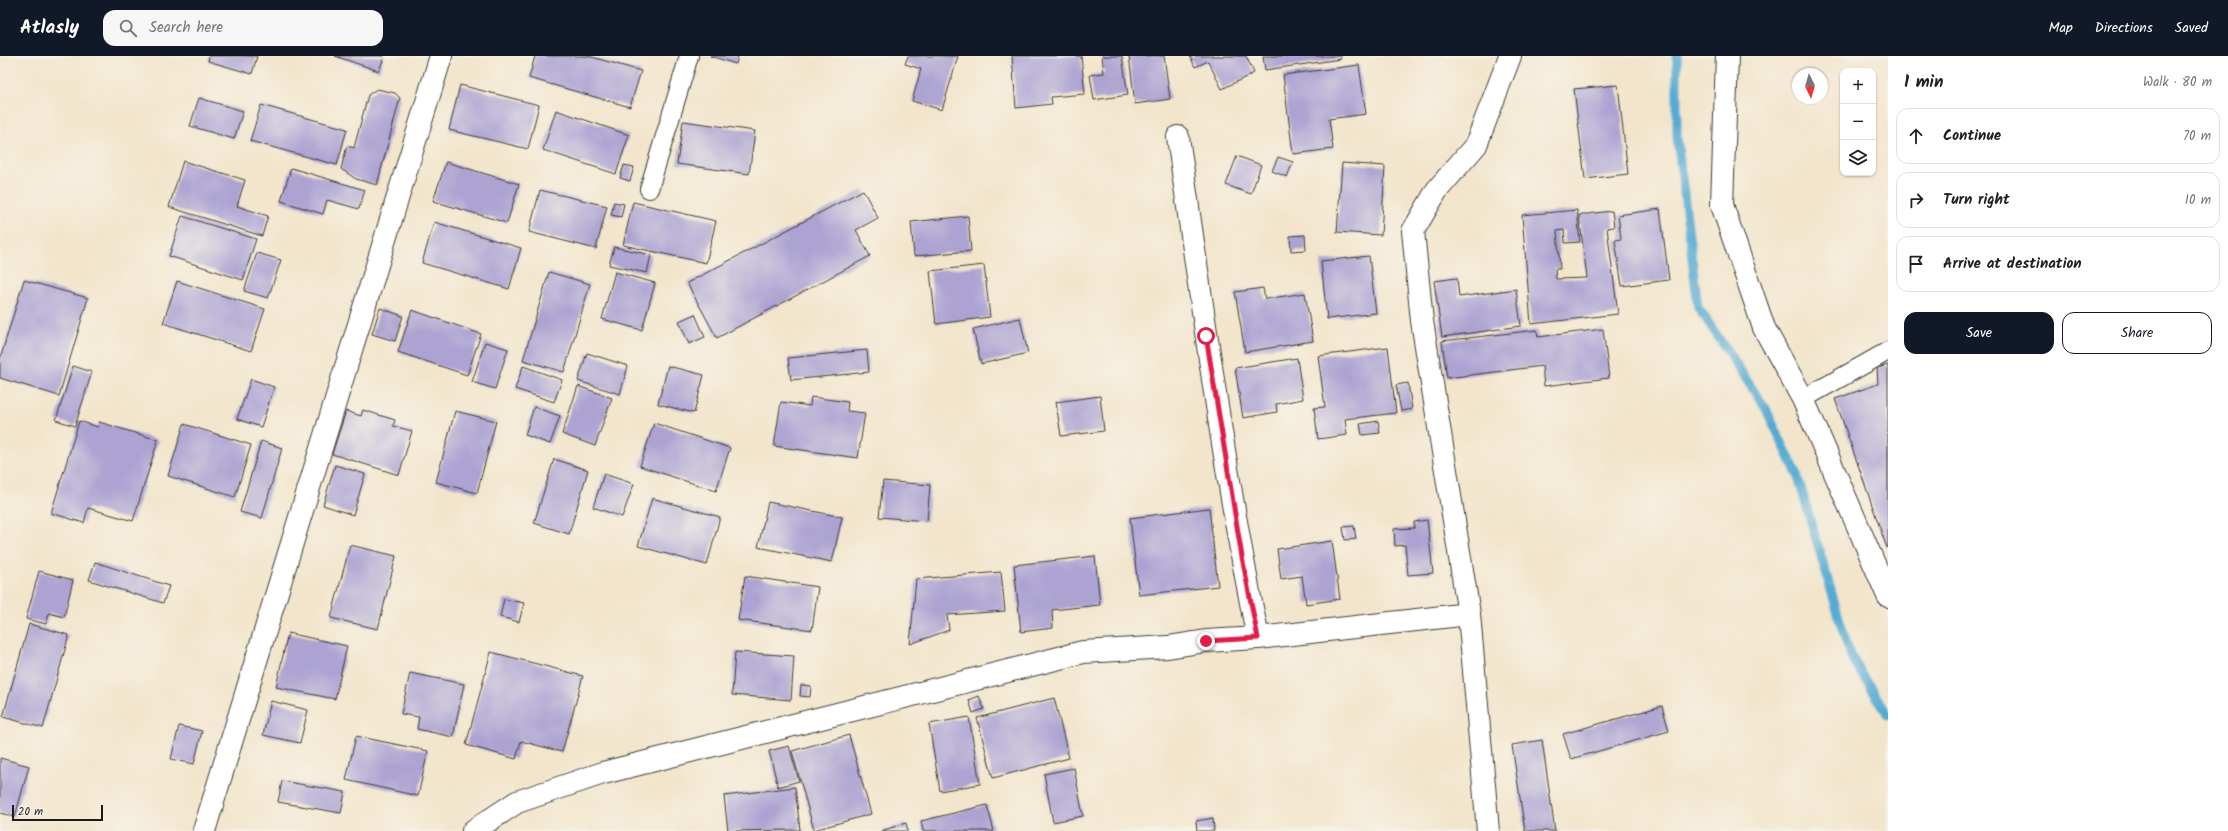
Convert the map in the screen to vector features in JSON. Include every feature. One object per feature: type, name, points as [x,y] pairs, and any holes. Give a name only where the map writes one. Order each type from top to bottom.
[{"type":"street","points":[[204,831],[441,56]]},
{"type":"street","points":[[1488,831],[1469,614],[1422,321],[1413,230],[1437,190],[1476,145],[1510,56]]},
{"type":"street","points":[[1727,56],[1722,206],[1764,328],[1803,399],[1888,596]]},
{"type":"street","points":[[1178,137],[1206,336],[1238,534],[1258,638]]},
{"type":"street","points":[[473,831],[517,802],[603,773],[1083,652],[1168,647],[1206,641],[1258,638],[1469,614]]},
{"type":"lane","points":[[649,188],[689,56]]},
{"type":"lane","points":[[1803,399],[1888,351]]},
{"type":"building","points":[[209,56],[257,56],[252,74],[208,61]]},
{"type":"building","points":[[335,56],[382,56],[384,57],[379,71]]},
{"type":"building","points":[[535,56],[588,56],[641,71],[630,107],[529,78]]},
{"type":"building","points":[[710,56],[738,56],[736,64]]},
{"type":"building","points":[[908,56],[958,56],[942,110],[912,101],[921,69],[905,64]]},
{"type":"building","points":[[1012,56],[1081,56],[1085,94],[1051,97],[1052,104],[1016,108]]},
{"type":"building","points":[[1102,56],[1122,56],[1128,95],[1094,100],[1090,75],[1104,73]]},
{"type":"building","points":[[1129,56],[1164,56],[1170,99],[1135,104]]},
{"type":"building","points":[[1190,56],[1246,56],[1254,73],[1222,89],[1208,61],[1195,67]]},
{"type":"building","points":[[1263,56],[1340,56],[1341,59],[1265,70]]},
{"type":"building","points":[[1359,65],[1366,114],[1329,119],[1333,149],[1293,154],[1283,75]]},
{"type":"building","points":[[460,85],[539,105],[528,149],[449,130]]},
{"type":"building","points":[[1618,85],[1628,174],[1585,179],[1574,89]]},
{"type":"building","points":[[377,89],[395,93],[400,98],[377,185],[356,179],[341,169],[347,146],[354,148],[368,95]]},
{"type":"building","points":[[199,98],[243,111],[234,139],[190,126]]},
{"type":"building","points":[[261,105],[347,129],[337,165],[250,141]]},
{"type":"building","points":[[556,110],[629,135],[616,174],[543,150]]},
{"type":"building","points":[[683,121],[755,131],[749,174],[677,164]]},
{"type":"building","points":[[1237,156],[1261,165],[1251,194],[1226,185]]},
{"type":"building","points":[[1278,157],[1293,162],[1287,177],[1272,171]]},
{"type":"building","points":[[183,161],[245,180],[237,206],[268,216],[262,236],[169,207]]},
{"type":"building","points":[[446,162],[519,184],[507,223],[433,201]]},
{"type":"building","points":[[1342,163],[1385,166],[1381,235],[1337,232]]},
{"type":"building","points":[[624,165],[634,167],[630,181],[620,178]]},
{"type":"building","points":[[291,168],[365,190],[359,209],[327,200],[323,214],[281,201]]},
{"type":"building","points":[[540,190],[607,206],[596,249],[529,232]]},
{"type":"building","points":[[863,190],[878,218],[856,230],[870,256],[717,338],[687,283]]},
{"type":"building","points":[[614,202],[624,204],[621,217],[611,215]]},
{"type":"building","points":[[633,202],[716,221],[706,263],[623,245]]},
{"type":"building","points":[[1660,209],[1669,280],[1622,286],[1615,240],[1621,239],[1618,215]]},
{"type":"building","points":[[1577,210],[1580,242],[1565,243],[1564,230],[1557,231],[1560,269],[1555,269],[1556,279],[1587,278],[1579,215],[1612,211],[1614,227],[1607,228],[1618,314],[1531,324],[1522,215]]},
{"type":"building","points":[[182,216],[256,239],[243,280],[169,256]]},
{"type":"building","points":[[968,216],[971,251],[914,256],[911,222]]},
{"type":"building","points":[[434,222],[521,248],[509,289],[422,263]]},
{"type":"building","points":[[1305,235],[1306,250],[1291,251],[1290,236]]},
{"type":"building","points":[[614,247],[651,255],[647,273],[609,265]]},
{"type":"building","points":[[257,253],[281,260],[268,298],[244,291]]},
{"type":"building","points":[[1369,256],[1376,313],[1327,319],[1321,261]]},
{"type":"building","points":[[984,265],[990,317],[936,324],[930,271]]},
{"type":"building","points":[[549,272],[590,284],[564,372],[523,360]]},
{"type":"building","points":[[615,272],[655,283],[642,330],[602,319]]},
{"type":"building","points":[[1457,278],[1459,297],[1516,289],[1521,326],[1442,337],[1434,281]]},
{"type":"building","points":[[24,280],[88,298],[59,396],[0,378],[0,359]]},
{"type":"building","points":[[177,281],[265,309],[251,351],[163,323]]},
{"type":"building","points":[[1263,288],[1265,299],[1305,293],[1313,341],[1245,352],[1235,292]]},
{"type":"building","points":[[380,308],[403,316],[395,341],[372,334]]},
{"type":"building","points":[[412,310],[481,334],[467,375],[398,352]]},
{"type":"building","points":[[695,314],[705,337],[689,344],[679,321]]},
{"type":"building","points":[[1020,318],[1028,353],[981,364],[973,329]]},
{"type":"building","points":[[1603,329],[1609,378],[1544,386],[1542,366],[1447,378],[1442,341],[1537,330],[1538,337]]},
{"type":"building","points":[[485,342],[508,349],[495,389],[472,382]]},
{"type":"building","points":[[1388,347],[1396,413],[1345,419],[1347,435],[1318,439],[1314,408],[1325,407],[1318,356]]},
{"type":"building","points":[[867,350],[869,372],[791,380],[788,358]]},
{"type":"building","points":[[587,353],[628,366],[620,394],[578,381]]},
{"type":"building","points":[[1297,358],[1303,399],[1276,404],[1277,412],[1243,418],[1235,368]]},
{"type":"building","points":[[1888,365],[1887,548],[1835,399],[1878,384],[1877,368]]},
{"type":"building","points":[[73,366],[92,372],[75,426],[56,420]]},
{"type":"building","points":[[523,366],[562,380],[554,402],[515,389]]},
{"type":"building","points":[[668,366],[704,375],[694,413],[658,404]]},
{"type":"building","points":[[251,379],[274,387],[261,427],[237,419]]},
{"type":"building","points":[[1408,383],[1412,409],[1401,411],[1396,385]]},
{"type":"building","points":[[578,386],[612,398],[595,446],[562,434]]},
{"type":"building","points":[[1100,396],[1104,431],[1061,436],[1056,402]]},
{"type":"building","points":[[811,397],[848,402],[847,411],[865,413],[858,458],[774,446],[781,402],[810,406]]},
{"type":"building","points":[[534,407],[560,416],[550,444],[525,435]]},
{"type":"building","points":[[363,410],[395,420],[393,426],[412,431],[399,475],[332,454],[346,411],[361,416]]},
{"type":"building","points":[[455,411],[496,421],[477,493],[436,482]]},
{"type":"building","points":[[79,421],[98,427],[99,422],[158,440],[133,521],[88,508],[84,523],[51,513]]},
{"type":"building","points":[[1378,421],[1380,433],[1362,435],[1360,424]]},
{"type":"building","points":[[654,423],[730,448],[716,491],[640,466]]},
{"type":"building","points":[[184,424],[251,445],[235,497],[168,476]]},
{"type":"building","points":[[261,441],[282,448],[262,518],[240,512]]},
{"type":"building","points":[[554,459],[588,470],[569,534],[534,523]]},
{"type":"building","points":[[335,465],[365,474],[353,515],[323,505]]},
{"type":"building","points":[[604,474],[634,484],[622,517],[593,507]]},
{"type":"building","points":[[883,481],[930,485],[927,521],[879,517]]},
{"type":"building","points":[[652,498],[720,517],[707,565],[638,546]]},
{"type":"building","points":[[768,502],[842,517],[832,562],[758,547]]},
{"type":"building","points":[[1209,508],[1218,586],[1139,595],[1130,518]]},
{"type":"building","points":[[1427,520],[1433,573],[1408,575],[1405,545],[1395,546],[1394,529],[1414,528],[1414,522]]},
{"type":"building","points":[[1354,526],[1356,539],[1345,540],[1343,527]]},
{"type":"building","points":[[1332,541],[1340,599],[1306,604],[1302,576],[1281,579],[1277,549]]},
{"type":"building","points":[[350,545],[396,556],[378,629],[331,618]]},
{"type":"building","points":[[1095,556],[1100,605],[1052,610],[1053,628],[1021,632],[1014,565]]},
{"type":"building","points":[[95,562],[169,586],[163,603],[89,580]]},
{"type":"building","points":[[39,571],[73,580],[64,617],[49,613],[46,624],[26,619]]},
{"type":"building","points":[[1001,572],[1005,611],[947,615],[949,630],[910,644],[916,579]]},
{"type":"building","points":[[745,576],[818,587],[812,630],[738,620]]},
{"type":"building","points":[[504,599],[524,603],[519,622],[500,617]]},
{"type":"building","points":[[29,624],[69,635],[43,728],[3,717]]},
{"type":"building","points":[[288,633],[347,646],[335,699],[276,687]]},
{"type":"building","points":[[491,652],[583,676],[562,752],[521,741],[516,759],[466,745]]},
{"type":"building","points":[[735,652],[794,656],[791,700],[732,695]]},
{"type":"building","points":[[410,673],[464,684],[453,737],[417,729],[419,717],[401,714]]},
{"type":"building","points":[[801,685],[811,686],[810,697],[800,696]]},
{"type":"building","points":[[979,696],[984,709],[973,713],[969,700]]},
{"type":"building","points":[[1054,698],[1069,758],[993,778],[977,718]]},
{"type":"building","points":[[271,701],[308,710],[300,743],[263,735]]},
{"type":"building","points":[[1662,706],[1669,731],[1571,759],[1563,734]]},
{"type":"building","points":[[969,717],[980,784],[940,791],[929,724]]},
{"type":"building","points":[[179,726],[202,731],[194,764],[171,759]]},
{"type":"building","points":[[849,735],[871,814],[814,830],[792,751]]},
{"type":"building","points":[[356,736],[428,751],[418,796],[346,780]]},
{"type":"building","points":[[1542,740],[1555,831],[1525,831],[1512,745]]},
{"type":"building","points":[[789,746],[799,781],[778,787],[769,751]]},
{"type":"building","points":[[0,758],[29,766],[15,817],[0,813]]},
{"type":"building","points":[[1074,768],[1083,816],[1053,822],[1044,774]]},
{"type":"building","points":[[282,781],[345,792],[341,813],[278,802]]},
{"type":"building","points":[[795,787],[800,830],[728,831],[724,796]]},
{"type":"building","points":[[987,805],[994,831],[923,831],[921,821]]},
{"type":"building","points":[[1213,818],[1214,831],[1197,831],[1196,821]]},
{"type":"building","points":[[906,823],[908,831],[881,831]]},
{"type":"waterway","points":[[1677,56],[1677,137],[1698,307],[1766,409],[1797,474],[1850,655],[1888,715]]},
{"type":"route","points":[[1206,336],[1242,557],[1258,638],[1206,641]]}]
